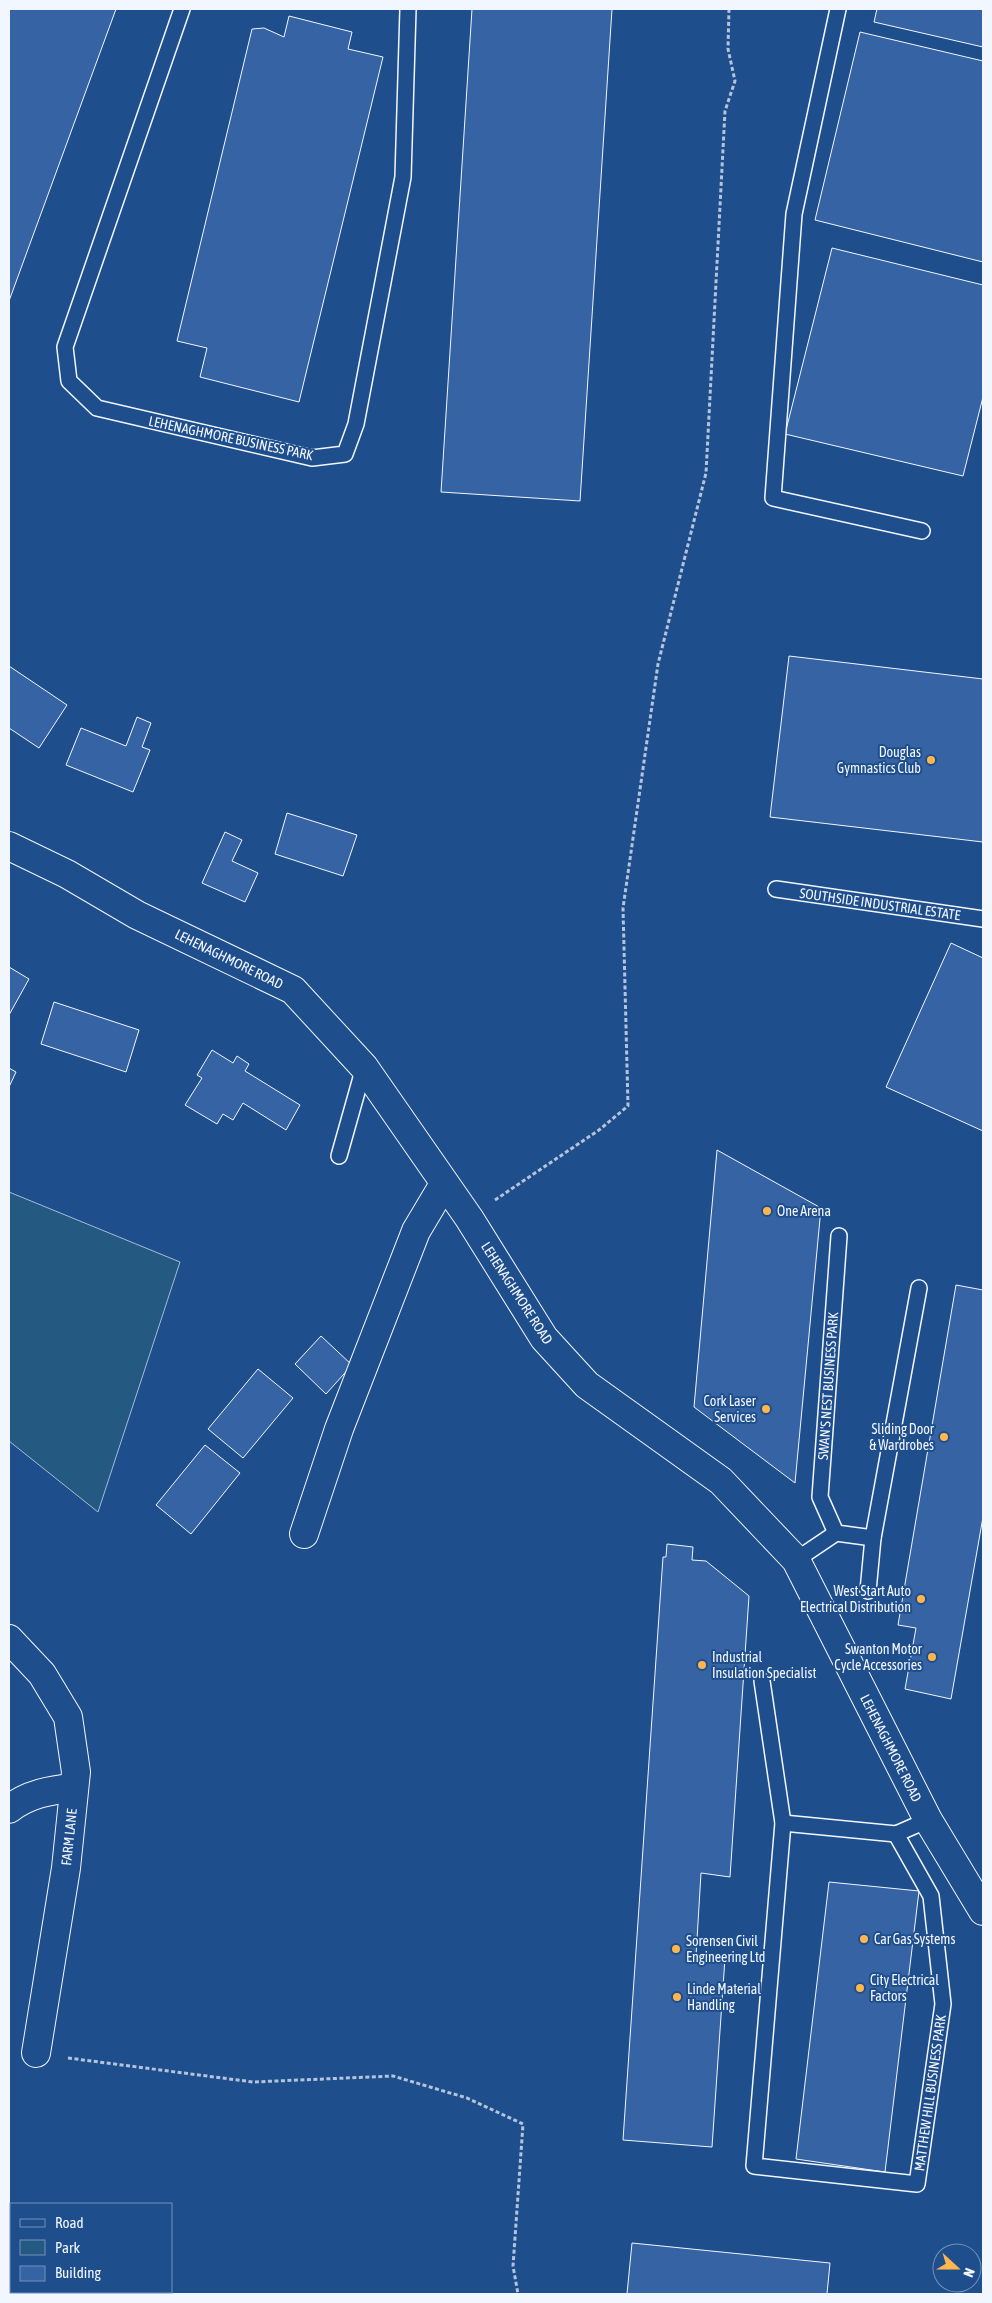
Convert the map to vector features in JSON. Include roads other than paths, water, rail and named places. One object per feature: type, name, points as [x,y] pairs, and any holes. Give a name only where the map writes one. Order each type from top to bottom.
[{"type":"street","name":"LEHENAGHMORE ROAD","points":[[9,846],[67,874],[137,915],[294,990],[364,1067],[469,1218],[544,1338],[587,1385],[721,1481],[796,1560],[928,1820],[983,1911]]},
{"type":"street","points":[[304,1534],[339,1429],[416,1231],[444,1184]]},
{"type":"street","name":"FARM LANE","points":[[9,1639],[42,1674],[68,1717],[76,1772],[66,1868],[36,2053]]},
{"type":"street","points":[[9,1809],[19,1802],[48,1790],[74,1788]]},
{"type":"lane","name":"LEHENAGHMORE BUSINESS PARK","points":[[182,9],[65,347],[69,381],[97,408],[312,458],[344,454],[356,424],[403,177],[408,9]]},
{"type":"lane","points":[[838,9],[794,214],[774,498],[922,530]]},
{"type":"lane","name":"SOUTHSIDE INDUSTRIAL ESTATE","points":[[776,889],[983,919]]},
{"type":"lane","points":[[339,1156],[364,1067]]},
{"type":"lane","name":"SWAN'S NEST BUSINESS PARK","points":[[836,1533],[820,1497],[839,1236]]},
{"type":"lane","points":[[868,1591],[873,1538],[919,1288]]},
{"type":"lane","points":[[796,1560],[836,1533],[873,1538]]},
{"type":"lane","name":"MATTHEW HILL BUSINESS PARK","points":[[762,1681],[783,1823],[754,2166],[917,2184],[943,2004],[931,1896],[896,1834]]},
{"type":"lane","points":[[783,1823],[896,1834],[928,1820]]},
{"type":"place","name":"Douglas Gymnastics Club","points":[[931,760]]},
{"type":"place","name":"One Arena","points":[[767,1211]]},
{"type":"place","name":"Cork Laser Services","points":[[766,1409]]},
{"type":"place","name":"Sliding Door & Wardrobes","points":[[944,1437]]},
{"type":"place","name":"West Start Auto Electrical Distribution","points":[[921,1599]]},
{"type":"place","name":"Swanton Motor Cycle Accessories","points":[[932,1657]]},
{"type":"place","name":"Industrial Insulation Specialist","points":[[702,1665]]},
{"type":"place","name":"Car Gas Systems","points":[[864,1939]]},
{"type":"place","name":"Sorensen Civil Engineering Ltd","points":[[676,1949]]},
{"type":"place","name":"City Electrical Factors","points":[[860,1988]]},
{"type":"place","name":"Linde Material Handling","points":[[677,1997]]}]
